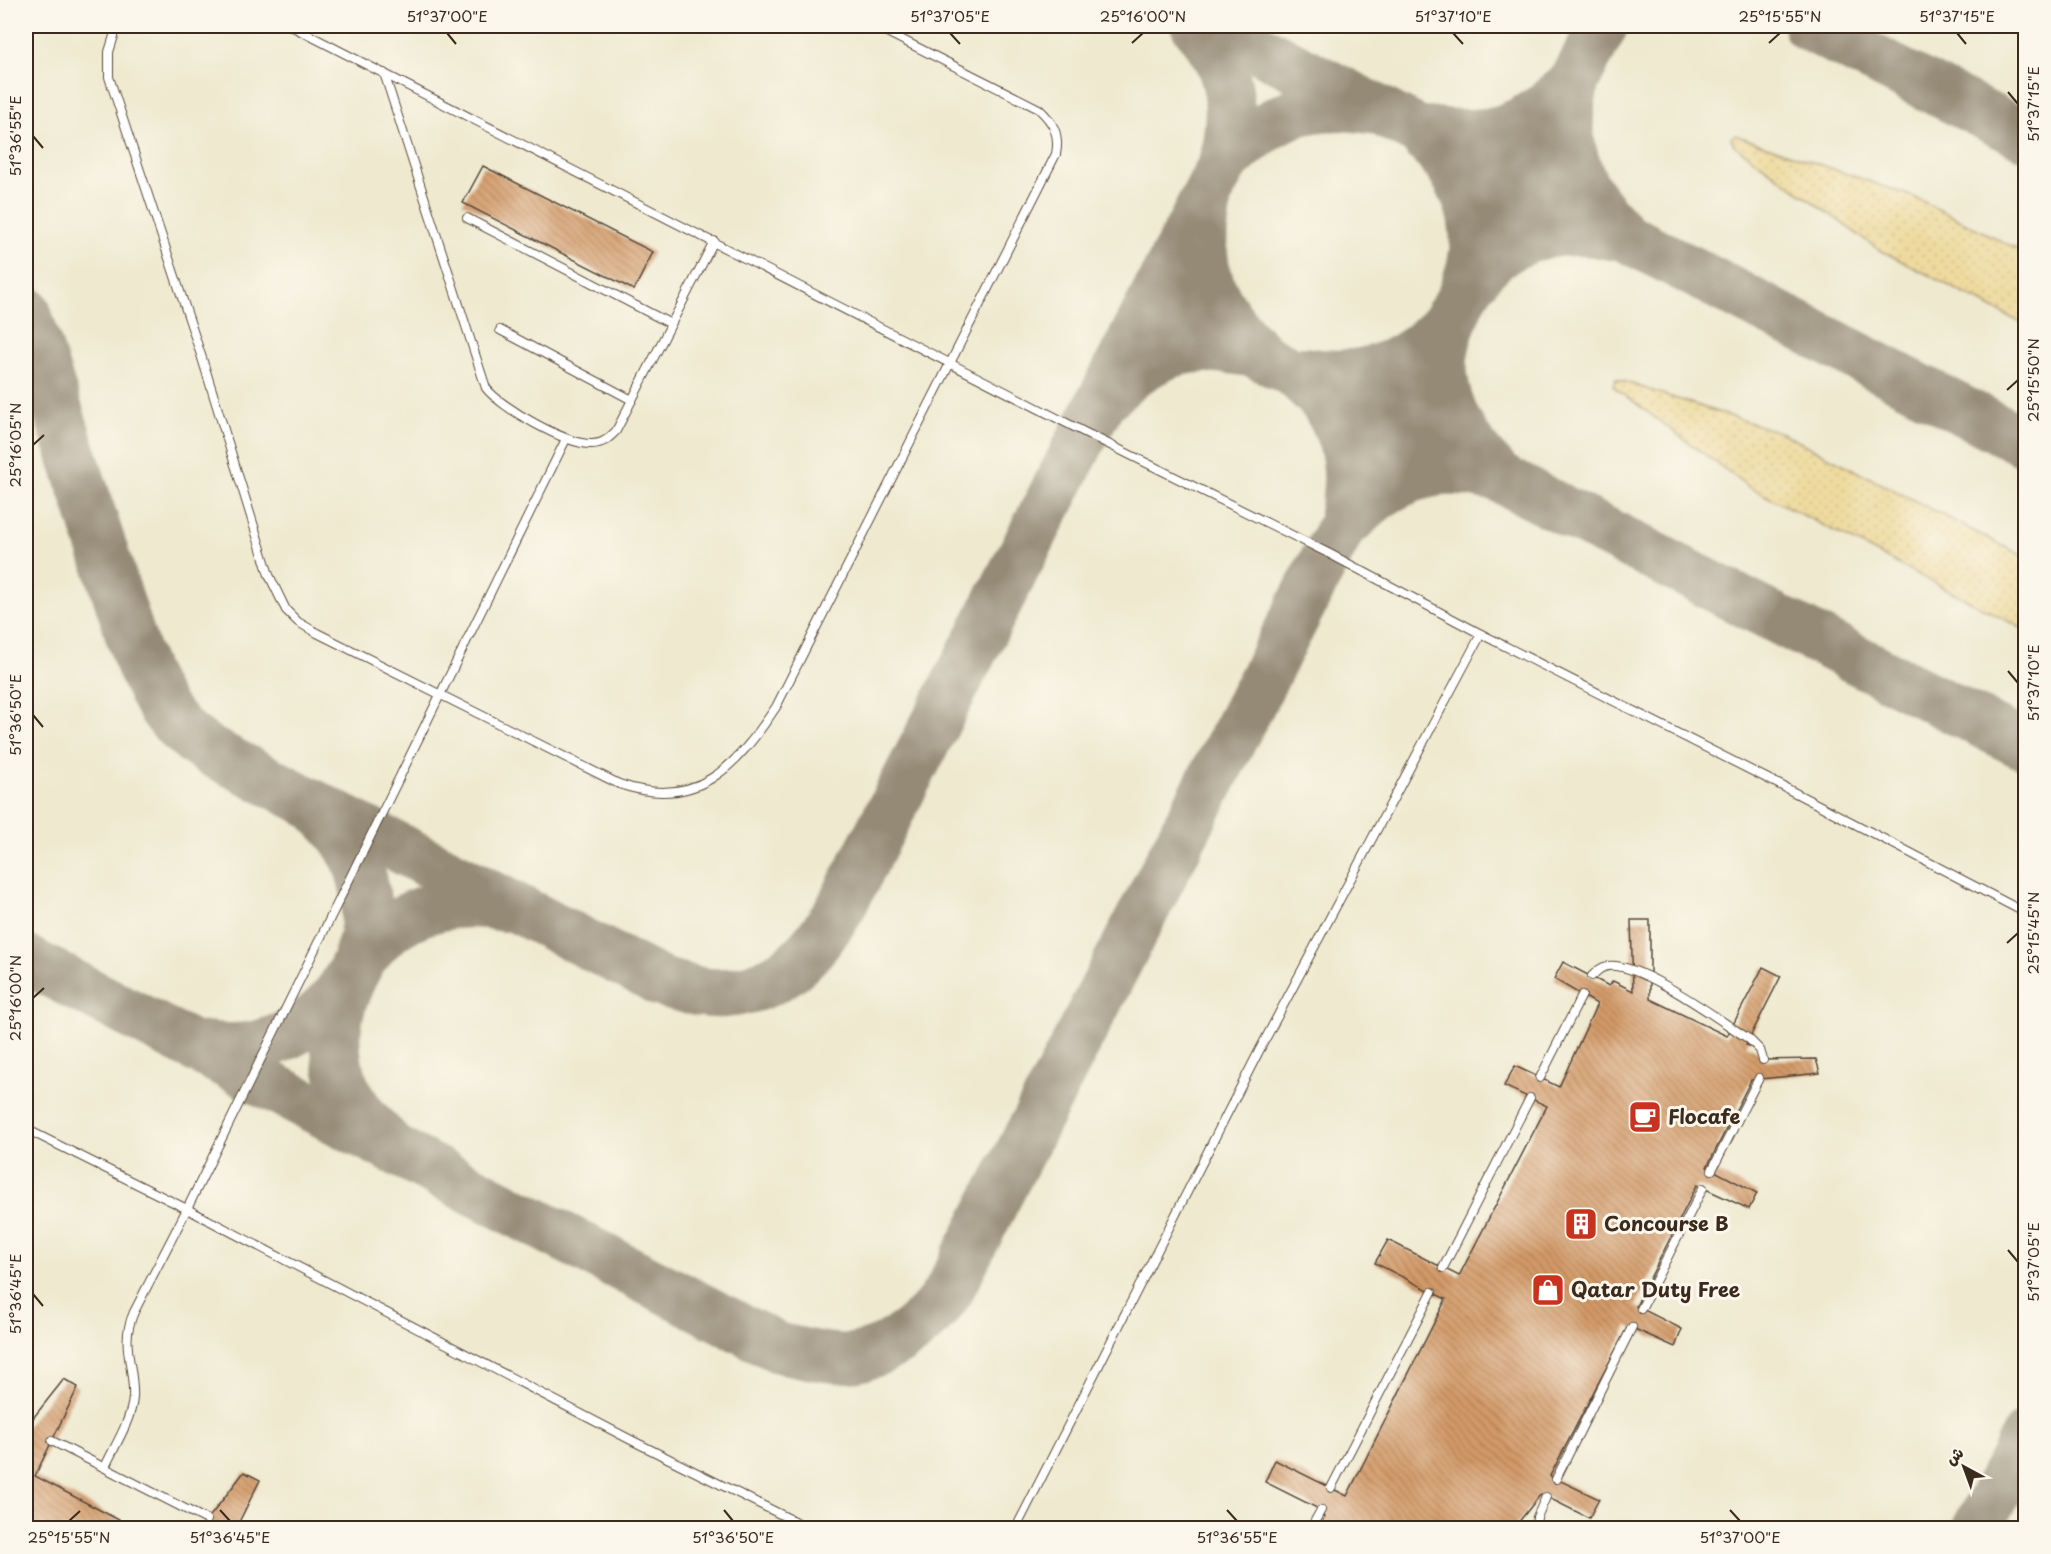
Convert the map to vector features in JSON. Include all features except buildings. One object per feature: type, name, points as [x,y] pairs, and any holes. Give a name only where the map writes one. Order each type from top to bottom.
[{"type":"lane","points":[[117,26],[109,52],[109,77],[201,355],[269,575],[280,601],[298,622],[316,633],[619,784],[638,791],[660,793],[694,788],[723,773],[750,745],[776,707],[1056,154],[1059,141],[1049,119],[1039,109],[875,26]]},
{"type":"lane","points":[[291,26],[950,363],[1328,553],[2025,913]]},
{"type":"lane","points":[[384,73],[486,388],[500,403],[566,439],[586,444],[602,442],[616,431],[714,241]]},
{"type":"lane","points":[[466,218],[671,324]]},
{"type":"lane","points":[[500,330],[632,399]]},
{"type":"lane","points":[[105,1467],[133,1398],[127,1357],[127,1327],[566,439]]},
{"type":"lane","points":[[1016,1528],[1259,1051],[1481,634]]},
{"type":"lane","points":[[1592,976],[1607,966],[1618,967],[1650,978],[1749,1039],[1760,1050],[1763,1060]]},
{"type":"lane","points":[[1540,1078],[1582,995]]},
{"type":"lane","points":[[1712,1170],[1759,1078]]},
{"type":"lane","points":[[1443,1268],[1530,1098]]},
{"type":"lane","points":[[26,1129],[187,1209],[633,1442],[808,1528]]},
{"type":"lane","points":[[1641,1309],[1703,1188]]},
{"type":"lane","points":[[1331,1488],[1431,1292]]},
{"type":"lane","points":[[1556,1479],[1632,1327]]},
{"type":"lane","points":[[52,1441],[207,1521]]},
{"type":"lane","points":[[1536,1528],[1537,1517],[1546,1497]]},
{"type":"lane","points":[[1311,1528],[1321,1510]]},
{"type":"sand","points":[[1735,135],[1914,197],[2025,253],[2025,325],[1878,249],[1734,145],[1731,138]]},
{"type":"sand","points":[[1616,379],[1782,433],[2025,557],[2025,630],[1749,487],[1615,388],[1613,385]]},
{"type":"taxiway","points":[[1196,26],[1218,58],[1228,91],[1229,126],[1223,164],[1257,134],[1289,115],[1326,106],[1371,109]]},
{"type":"taxiway","points":[[1215,26],[2026,443]]},
{"type":"taxiway","points":[[26,960],[779,1348],[835,1358],[851,1358],[868,1354],[899,1340],[927,1318],[948,1292],[1395,423],[1603,26]]},
{"type":"taxiway","points":[[1808,26],[2026,136]]},
{"type":"taxiway","points":[[1429,131],[1469,134],[1503,129],[1534,115],[1565,89]]},
{"type":"taxiway","points":[[1573,90],[1569,129],[1576,166],[1593,199],[1618,229]]},
{"type":"taxiway","points":[[1427,140],[1450,166],[1459,181],[1466,196],[1474,229],[1472,264],[1445,346],[1443,361],[1445,389],[1459,427],[1474,449],[1493,470]]},
{"type":"taxiway","points":[[26,311],[135,650],[162,708],[181,729],[208,750],[661,982],[701,992],[725,993],[764,984],[795,965],[820,938],[842,905],[1223,164]]},
{"type":"taxiway","points":[[1109,395],[1144,366],[1178,351],[1215,348],[1260,354],[1231,322],[1211,288],[1203,250],[1206,207]]},
{"type":"taxiway","points":[[1303,372],[1340,375],[1357,373],[1389,365],[1405,357],[1434,335],[1454,311],[1483,268],[1496,256],[1526,240],[1560,232],[1577,231],[1611,235]]},
{"type":"taxiway","points":[[1153,301],[2026,746]]},
{"type":"taxiway","points":[[1301,379],[1325,403],[1344,445],[1348,471],[1344,512]]},
{"type":"taxiway","points":[[1352,519],[1381,494],[1413,478],[1449,471],[1487,475]]},
{"type":"taxiway","points":[[207,1046],[253,1046],[294,1031],[327,1006],[351,972],[364,933],[365,892],[351,851],[322,814]]},
{"type":"taxiway","points":[[385,1140],[350,1098],[342,1081],[337,1058],[336,1035],[339,1013],[357,967],[389,930],[408,918],[430,909],[453,904],[478,903],[504,907]]},
{"type":"taxiway","points":[[1977,1528],[2026,1436]]},
{"type":"place","name":"Flocafe","points":[[1645,1117]]},
{"type":"place","name":"Concourse B","points":[[1581,1224]]},
{"type":"place","name":"Qatar Duty Free","points":[[1548,1290]]}]
